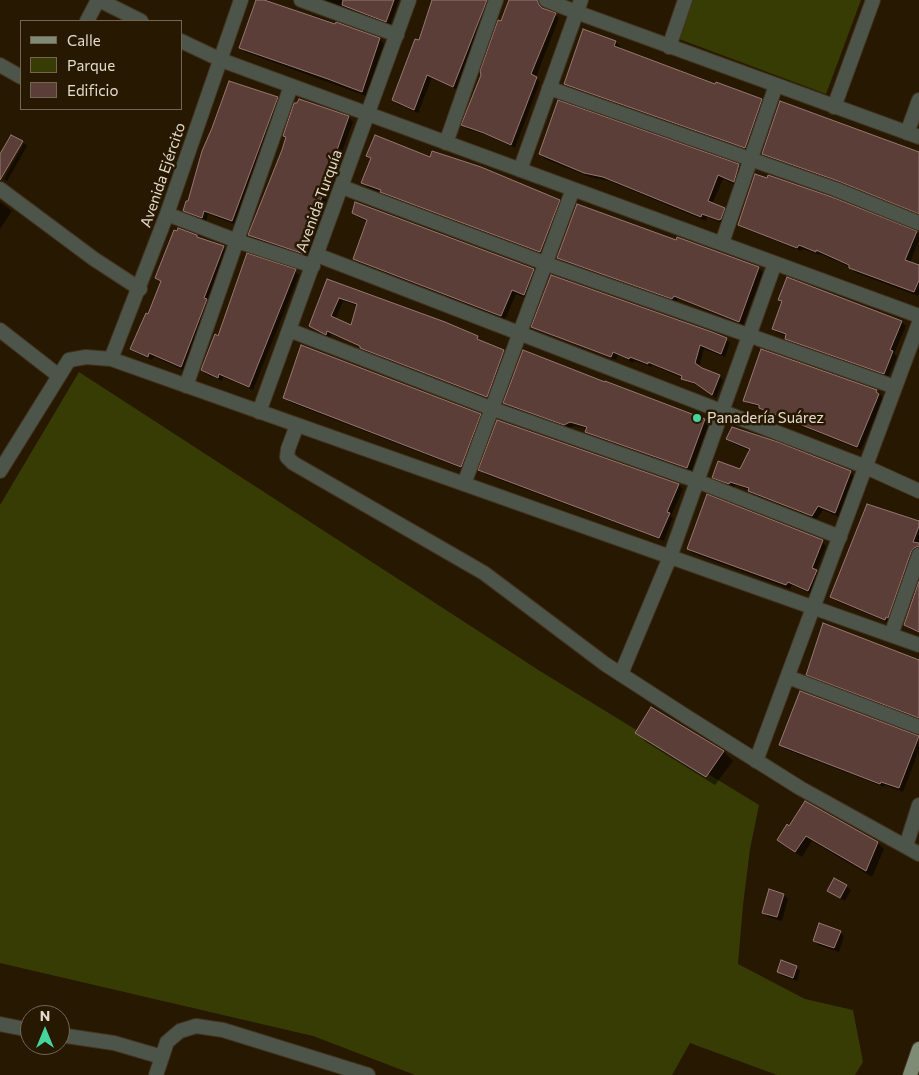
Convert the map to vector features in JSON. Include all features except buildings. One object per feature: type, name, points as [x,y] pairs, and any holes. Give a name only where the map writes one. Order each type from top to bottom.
[{"type":"main road","points":[[910,1075],[919,1049]]},
{"type":"street","points":[[88,20],[98,0],[140,20]]},
{"type":"street","name":"Avenida Ejército","points":[[111,360],[168,214],[241,0]]},
{"type":"street","points":[[301,0],[397,35]]},
{"type":"street","name":"Avenida Turquía","points":[[259,412],[409,0]]},
{"type":"street","points":[[446,143],[496,0]]},
{"type":"street","points":[[546,0],[578,6],[669,46],[913,135],[919,100]]},
{"type":"street","points":[[669,46],[685,0]]},
{"type":"street","points":[[834,106],[873,0]]},
{"type":"street","points":[[520,170],[578,6]]},
{"type":"street","points":[[182,41],[221,60],[919,316]]},
{"type":"street","points":[[0,65],[20,76]]},
{"type":"street","points":[[722,243],[776,85]]},
{"type":"street","points":[[186,386],[291,86]]},
{"type":"street","points":[[549,88],[835,189],[919,223]]},
{"type":"street","points":[[342,187],[547,264],[896,387]]},
{"type":"street","points":[[464,484],[547,264],[573,189]]},
{"type":"street","points":[[0,190],[94,260],[140,289]]},
{"type":"street","points":[[168,214],[237,242],[315,261],[521,334],[866,466],[919,491]]},
{"type":"street","points":[[621,674],[670,557],[776,263]]},
{"type":"street","points":[[756,760],[919,323]]},
{"type":"street","points":[[0,330],[59,376]]},
{"type":"street","points":[[290,330],[493,409],[697,481],[840,537]]},
{"type":"street","points":[[0,471],[69,360],[86,357],[111,360],[919,644]]},
{"type":"street","points":[[297,426],[288,449],[288,457],[293,463],[484,573],[621,674],[800,788],[919,854]]},
{"type":"street","points":[[891,635],[919,555]]},
{"type":"street","points":[[788,677],[919,727]]},
{"type":"street","points":[[906,846],[919,805]]},
{"type":"street","points":[[0,1024],[20,1028]]},
{"type":"street","points":[[156,1075],[167,1042],[180,1031],[196,1026],[223,1030],[368,1075]]},
{"type":"street","points":[[70,1036],[114,1043],[162,1057]]},
{"type":"green space","points":[[691,0],[861,0],[826,94],[679,39]]},
{"type":"green space","points":[[79,372],[540,671],[759,805],[750,849],[738,964],[805,999],[853,1010],[863,1062],[855,1075],[777,1075],[690,1043],[672,1075],[415,1075],[313,1036],[0,963],[0,505]]},
{"type":"place","name":"Panadería Suárez","points":[[697,418]]}]
